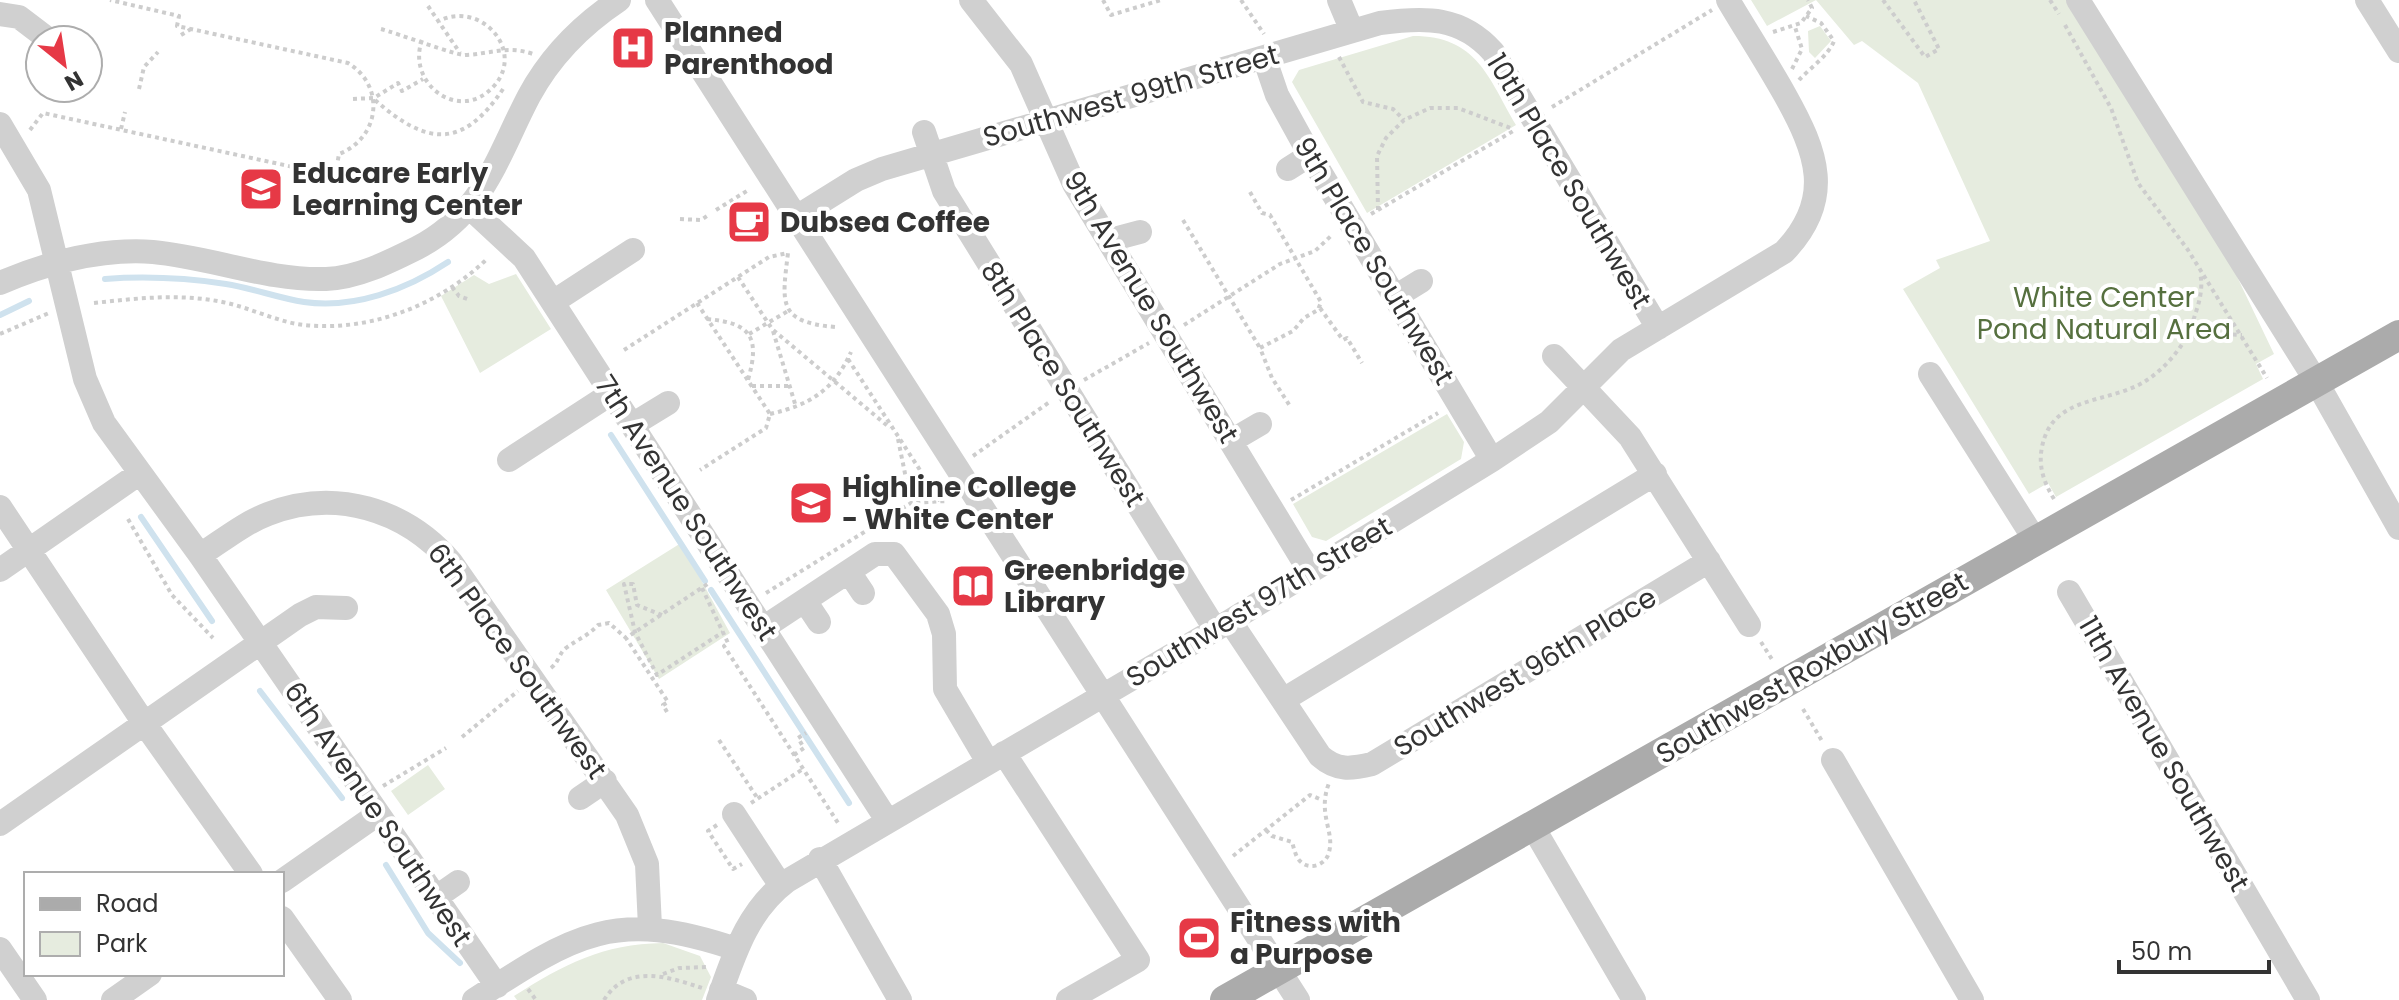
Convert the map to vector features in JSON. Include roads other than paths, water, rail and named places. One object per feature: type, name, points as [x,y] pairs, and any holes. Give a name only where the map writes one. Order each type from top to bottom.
[{"type":"main road","name":"Southwest Roxbury Street","points":[[1225,1000],[2399,335]]},
{"type":"street","points":[[0,283],[57,262],[150,252],[299,278],[328,279],[360,273],[420,246],[469,207],[499,164],[542,76],[588,24],[619,0]]},
{"type":"street","points":[[657,0],[1298,1000]]},
{"type":"street","name":"9th Avenue Southwest","points":[[971,0],[1021,64],[1074,184],[1310,572]]},
{"type":"street","points":[[1339,0],[1352,31]]},
{"type":"street","points":[[2078,0],[2316,381],[2399,528]]},
{"type":"street","points":[[2367,0],[2399,51]]},
{"type":"street","name":"Southwest 97th Street","points":[[716,993],[755,912],[781,886],[820,859],[1223,625],[1492,460],[1549,422],[1621,350],[1784,252],[1799,236],[1813,205],[1817,172],[1809,139],[1723,4]]},
{"type":"street","points":[[0,14],[19,17],[28,24]]},
{"type":"street","name":"Southwest 99th Street","points":[[795,218],[856,180],[927,143],[1106,105],[1265,50],[1380,23],[1435,19],[1478,35]]},
{"type":"street","name":"10th Place Southwest","points":[[1478,35],[1493,52],[1567,196],[1658,328]]},
{"type":"street","name":"9th Place Southwest","points":[[1265,50],[1277,95],[1395,297],[1406,337],[1492,460]]},
{"type":"street","name":"6th Avenue Southwest","points":[[6,133],[39,190],[85,379],[104,423],[261,642],[497,986]]},
{"type":"street","name":"8th Place Southwest","points":[[927,143],[944,191],[1223,625],[1283,700],[1332,774]]},
{"type":"street","points":[[1288,169],[1310,155]]},
{"type":"street","name":"7th Avenue Southwest","points":[[469,207],[524,258],[887,820]]},
{"type":"street","points":[[1110,240],[1140,232]]},
{"type":"street","points":[[553,302],[633,250]]},
{"type":"street","points":[[1395,297],[1421,281]]},
{"type":"street","points":[[1554,356],[1616,418],[1753,630]]},
{"type":"street","points":[[1930,374],[2035,540]]},
{"type":"street","points":[[509,460],[612,393]]},
{"type":"street","points":[[632,425],[668,403]]},
{"type":"street","points":[[1231,441],[1260,424]]},
{"type":"street","points":[[0,570],[140,473]]},
{"type":"street","points":[[1283,700],[1655,474]]},
{"type":"street","name":"6th Place Southwest","points":[[200,555],[246,525],[288,507],[345,503],[407,523],[432,540],[451,562],[605,781],[641,845],[649,884],[650,927]]},
{"type":"street","points":[[0,507],[144,723],[250,872]]},
{"type":"street","points":[[763,628],[882,552],[900,558],[938,614],[944,634],[945,689],[1138,960],[1068,1000]]},
{"type":"street","name":"Southwest 96th Place","points":[[1332,774],[1372,764],[1709,561]]},
{"type":"street","points":[[849,572],[863,593]]},
{"type":"street","name":"11th Avenue Southwest","points":[[2069,592],[2308,1000]]},
{"type":"street","points":[[805,601],[819,622]]},
{"type":"street","points":[[0,824],[316,607],[346,608]]},
{"type":"street","points":[[1833,760],[1972,1000]]},
{"type":"street","points":[[580,798],[605,781]]},
{"type":"street","points":[[284,880],[378,814]]},
{"type":"street","points":[[734,814],[781,886]]},
{"type":"street","points":[[1533,827],[1634,1000]]},
{"type":"street","points":[[820,859],[900,1000]]},
{"type":"street","points":[[435,898],[458,882]]},
{"type":"street","points":[[284,921],[340,1000]]},
{"type":"street","points":[[474,1000],[574,941],[599,933],[650,927],[736,949]]},
{"type":"street","points":[[0,949],[35,1000]]},
{"type":"street","points":[[113,1000],[147,976]]},
{"type":"street","points":[[716,993],[745,1000]]},
{"type":"waterway","points":[[105,279],[196,280],[304,302],[342,303],[397,289],[448,262]]},
{"type":"waterway","points":[[0,315],[29,301]]},
{"type":"waterway","points":[[611,435],[705,581]]},
{"type":"waterway","points":[[141,517],[212,621]]},
{"type":"waterway","points":[[711,590],[849,803]]},
{"type":"waterway","points":[[260,691],[342,798]]},
{"type":"waterway","points":[[386,865],[428,933],[460,963]]},
{"type":"place","name":"Planned Parenthood","points":[[633,48]]},
{"type":"place","name":"Educare Early Learning Center","points":[[261,189]]},
{"type":"place","name":"Dubsea Coffee","points":[[749,222]]},
{"type":"place","name":"Highline College - White Center","points":[[811,503]]},
{"type":"place","name":"Greenbridge Library","points":[[973,586]]},
{"type":"place","name":"Fitness with a Purpose","points":[[1199,938]]},
{"type":"park label","name":"White Center Pond Natural Area","points":[[2104,313]]}]
